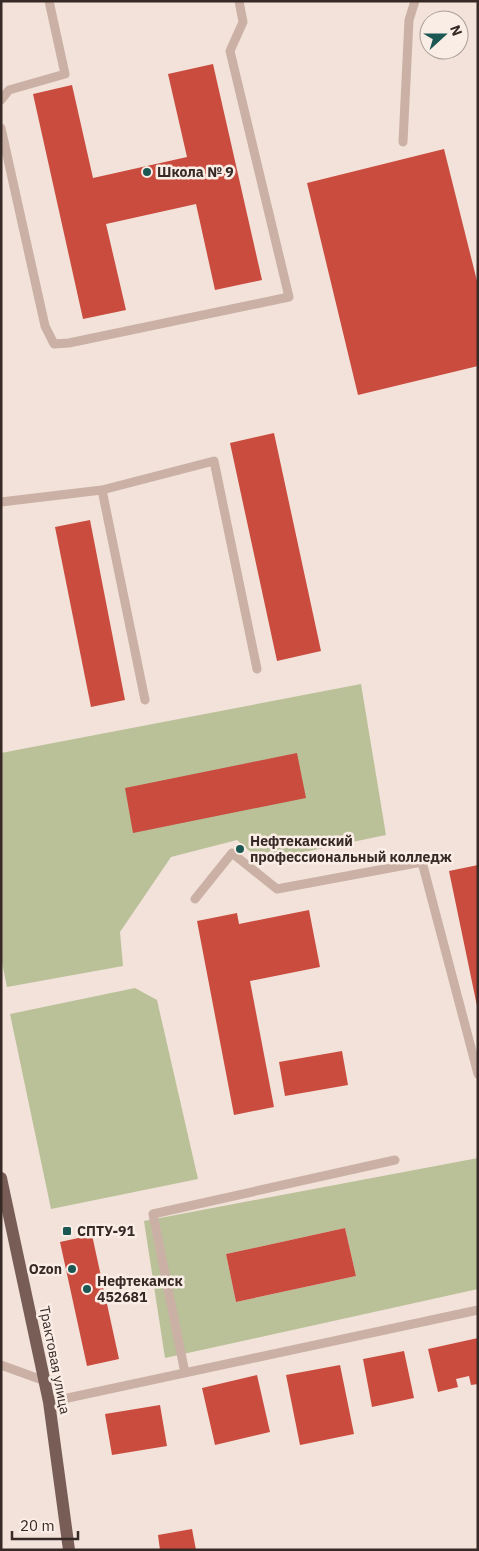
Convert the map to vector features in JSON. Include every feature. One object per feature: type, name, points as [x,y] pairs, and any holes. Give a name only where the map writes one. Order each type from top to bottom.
[{"type":"main road","name":"Трактовая улица","points":[[1,1178],[49,1402],[69,1550]]},
{"type":"lane","points":[[1,100],[9,90],[65,74],[49,1]]},
{"type":"lane","points":[[1,128],[45,326],[54,344],[69,343],[290,297],[230,51],[243,22],[239,1]]},
{"type":"lane","points":[[403,142],[409,20],[415,1]]},
{"type":"lane","points":[[1,502],[102,490],[214,461],[257,669]]},
{"type":"lane","points":[[102,490],[145,700]]},
{"type":"lane","points":[[195,899],[232,853],[277,889],[422,862],[478,1074]]},
{"type":"lane","points":[[185,1373],[153,1214],[396,1160]]},
{"type":"lane","points":[[49,1402],[478,1310]]},
{"type":"lane","points":[[1,1365],[45,1381]]},
{"type":"green space","points":[[361,684],[386,835],[261,861],[237,840],[171,857],[120,932],[123,966],[7,987],[1,958],[1,753]]},
{"type":"green space","points":[[135,988],[157,1000],[198,1179],[51,1209],[10,1014]]},
{"type":"green space","points":[[478,1158],[478,1289],[165,1358],[144,1221]],"holes":[[[345,1228],[356,1276],[236,1302],[226,1254]]]},
{"type":"building","points":[[213,64],[262,280],[215,290],[196,204],[106,224],[126,310],[83,319],[33,94],[72,85],[93,178],[187,157],[168,74]]},
{"type":"building","points":[[444,149],[478,285],[478,366],[358,395],[307,183]]},
{"type":"building","points":[[274,433],[321,651],[277,661],[230,443]]},
{"type":"building","points":[[90,520],[125,700],[91,707],[55,527]]},
{"type":"building","points":[[297,753],[306,798],[133,833],[125,788]]},
{"type":"building","points":[[478,865],[478,1006],[477,1006],[449,871]]},
{"type":"building","points":[[309,910],[320,967],[250,981],[274,1107],[234,1115],[197,921],[237,913],[239,924]]},
{"type":"building","points":[[342,1051],[348,1085],[285,1096],[279,1062]]},
{"type":"building","points":[[345,1228],[356,1276],[236,1302],[226,1254]]},
{"type":"building","points":[[92,1235],[119,1359],[87,1366],[60,1242]]},
{"type":"building","points":[[478,1338],[478,1384],[471,1385],[469,1376],[456,1379],[458,1387],[438,1392],[428,1349]]},
{"type":"building","points":[[404,1351],[414,1398],[372,1407],[363,1359]]},
{"type":"building","points":[[340,1365],[354,1434],[300,1445],[286,1375]]},
{"type":"building","points":[[257,1375],[270,1432],[215,1445],[202,1388]]},
{"type":"building","points":[[160,1405],[167,1446],[112,1455],[105,1414]]},
{"type":"building","points":[[192,1529],[196,1550],[160,1550],[158,1535]]},
{"type":"place","name":"Школа № 9","points":[[147,172]]},
{"type":"place","name":"Нефтекамский профессиональный колледж","points":[[240,849]]},
{"type":"place","name":"СПТУ-91","points":[[67,1231]]},
{"type":"place","name":"Ozon","points":[[72,1269]]},
{"type":"place","name":"Нефтекамск 452681","points":[[87,1289]]}]
